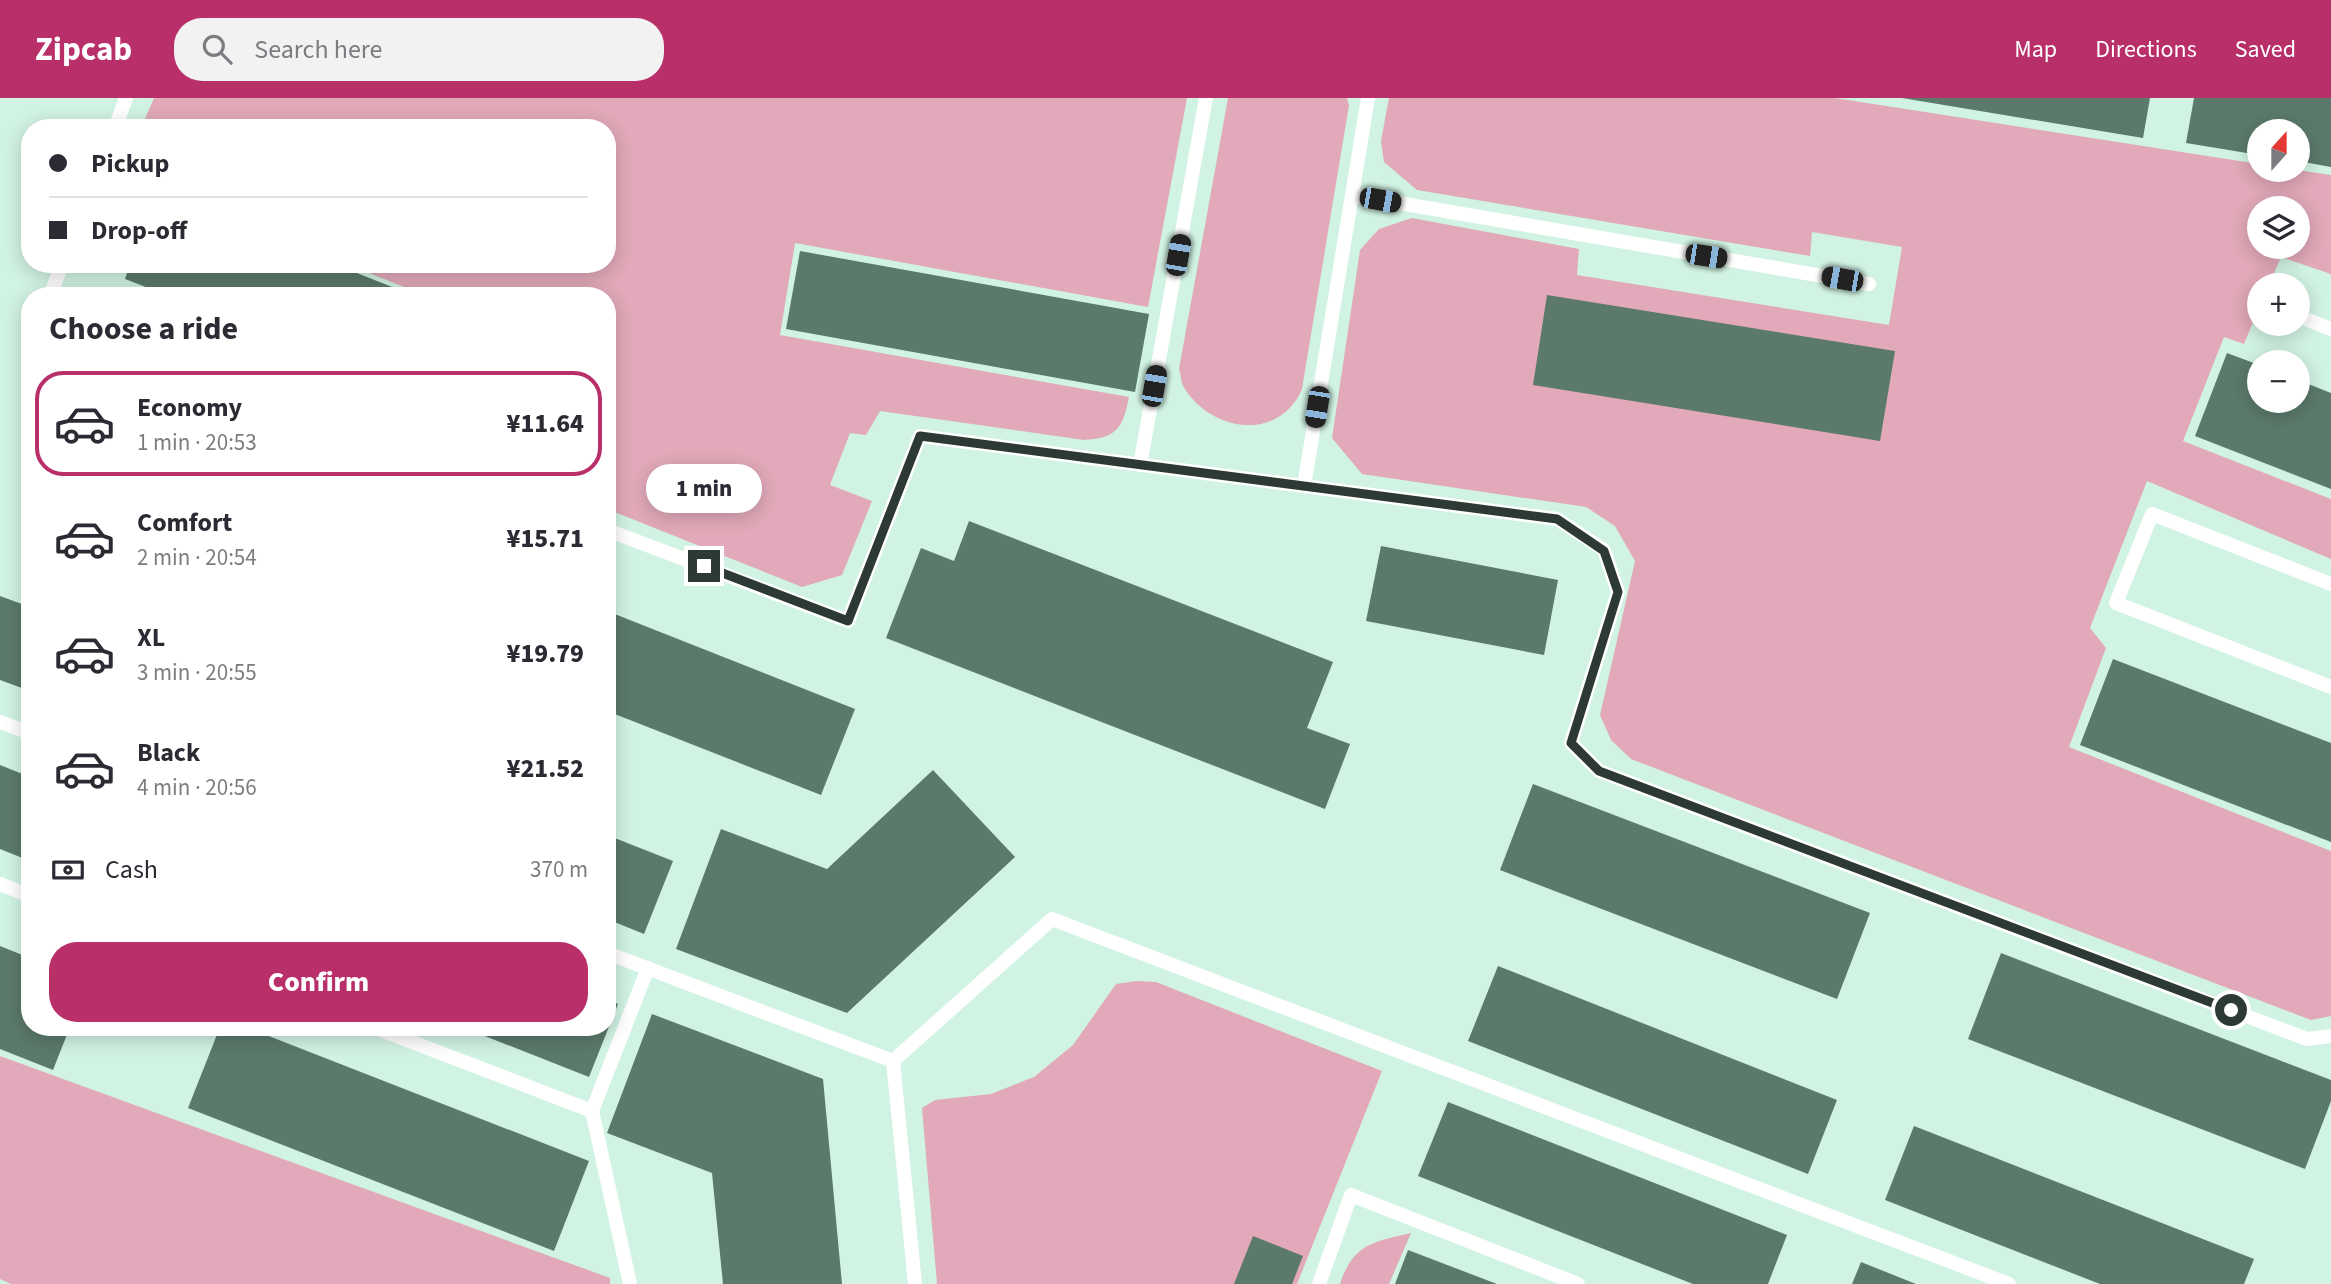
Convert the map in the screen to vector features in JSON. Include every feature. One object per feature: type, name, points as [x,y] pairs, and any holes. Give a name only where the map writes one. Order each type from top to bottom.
[{"type":"lane","points":[[118,119],[126,98]]},
{"type":"lane","points":[[1140,465],[1206,98]]},
{"type":"lane","points":[[1304,486],[1368,98]]},
{"type":"lane","points":[[1352,195],[1869,284]]},
{"type":"lane","points":[[2310,321],[2331,329]]},
{"type":"lane","points":[[616,533],[848,621],[920,436],[1557,519],[1604,551],[1618,592],[1571,743],[1599,771],[2307,1039],[2331,1036]]},
{"type":"lane","points":[[2331,584],[2152,514],[2116,603],[2331,687]]},
{"type":"lane","points":[[0,722],[21,730]]},
{"type":"lane","points":[[0,884],[21,892]]},
{"type":"lane","points":[[893,1061],[1052,919],[2009,1284]]},
{"type":"lane","points":[[616,956],[893,1061]]},
{"type":"lane","points":[[630,1284],[592,1111],[648,968]]},
{"type":"lane","points":[[396,1036],[592,1111]]},
{"type":"lane","points":[[893,1061],[915,1284]]},
{"type":"lane","points":[[1320,1284],[1351,1195],[1578,1284]]},
{"type":"shaded area","points":[[154,98],[1187,98],[1148,307],[795,243],[780,335],[1129,397],[1124,417],[1117,429],[1104,437],[1084,440],[880,411],[866,435],[850,433],[830,485],[872,501],[842,575],[802,587],[616,513],[616,287],[404,287],[369,273],[616,273],[616,119],[145,119]]},
{"type":"shaded area","points":[[1228,98],[1347,98],[1349,105],[1302,389],[1292,406],[1278,417],[1263,423],[1246,425],[1212,415],[1197,404],[1184,387],[1179,369]]},
{"type":"shaded area","points":[[1389,98],[1835,98],[2247,162],[2247,182],[2310,182],[2310,172],[2331,175],[2331,274],[2287,259],[2310,259],[2310,196],[2247,196],[2247,259],[2280,259],[2274,273],[2247,273],[2247,336],[2244,344],[2224,337],[2183,441],[2331,499],[2331,559],[2147,481],[2090,628],[2106,648],[2069,747],[2331,851],[2331,1016],[2311,1020],[1631,759],[1611,740],[1600,715],[1635,561],[1615,526],[1586,507],[1362,474],[1332,438],[1360,250],[1379,229],[1412,218],[1579,249],[1577,275],[1889,325],[1902,247],[1812,232],[1810,256],[1417,190],[1384,162],[1381,141]]},
{"type":"shaded area","points":[[1156,982],[1382,1071],[1297,1284],[937,1284],[922,1108],[935,1100],[991,1094],[1034,1077],[1073,1045],[1116,984]]},
{"type":"shaded area","points":[[0,1056],[610,1278],[610,1284],[11,1284],[0,1279]]},
{"type":"shaded area","points":[[1411,1233],[1389,1284],[1340,1284],[1351,1260],[1366,1247]]},
{"type":"building","points":[[1902,98],[2150,98],[2143,138]]},
{"type":"building","points":[[2194,98],[2331,98],[2331,167],[2310,163],[2310,119],[2247,119],[2247,153],[2186,143]]},
{"type":"building","points":[[800,251],[1149,314],[1135,392],[786,329]]},
{"type":"building","points":[[127,273],[357,273],[392,287],[146,287],[125,279]]},
{"type":"building","points":[[1547,295],[1895,351],[1880,441],[1533,385]]},
{"type":"building","points":[[2227,353],[2247,360],[2247,413],[2310,413],[2310,385],[2331,393],[2331,489],[2195,436]]},
{"type":"building","points":[[969,521],[1333,662],[1307,728],[1350,744],[1325,809],[886,638],[921,548],[954,561]]},
{"type":"building","points":[[1381,546],[1558,580],[1544,655],[1366,621]]},
{"type":"building","points":[[0,596],[21,604],[21,688],[0,680]]},
{"type":"building","points":[[616,615],[855,709],[821,795],[616,715]]},
{"type":"building","points":[[2113,659],[2331,743],[2331,842],[2080,745]]},
{"type":"building","points":[[0,765],[21,773],[21,857],[0,849]]},
{"type":"building","points":[[933,770],[1015,857],[847,1013],[676,949],[721,829],[827,869]]},
{"type":"building","points":[[1533,784],[1870,913],[1837,999],[1500,870]]},
{"type":"building","points":[[616,839],[673,861],[644,934],[616,923]]},
{"type":"building","points":[[0,946],[21,954],[21,1036],[66,1036],[53,1070],[0,1049]]},
{"type":"building","points":[[2001,953],[2331,1080],[2331,1101],[2305,1169],[1968,1039]]},
{"type":"building","points":[[1498,966],[1837,1100],[1808,1174],[1468,1041]]},
{"type":"building","points":[[652,1014],[823,1079],[842,1284],[723,1284],[712,1173],[607,1133]]},
{"type":"building","points":[[216,1036],[269,1036],[589,1161],[554,1251],[188,1108]]},
{"type":"building","points":[[485,1036],[605,1036],[589,1077]]},
{"type":"building","points":[[1448,1102],[1787,1235],[1768,1284],[1693,1284],[1418,1176]]},
{"type":"building","points":[[1914,1126],[2254,1259],[2244,1284],[2100,1284],[1885,1200]]},
{"type":"building","points":[[1253,1236],[1303,1256],[1292,1284],[1234,1284]]},
{"type":"building","points":[[1408,1250],[1497,1284],[1395,1284]]},
{"type":"building","points":[[1861,1262],[1916,1284],[1852,1284]]},
{"type":"route","points":[[704,566],[848,621],[920,436],[1557,519],[1604,551],[1618,592],[1571,743],[1599,771],[2231,1010]]}]
